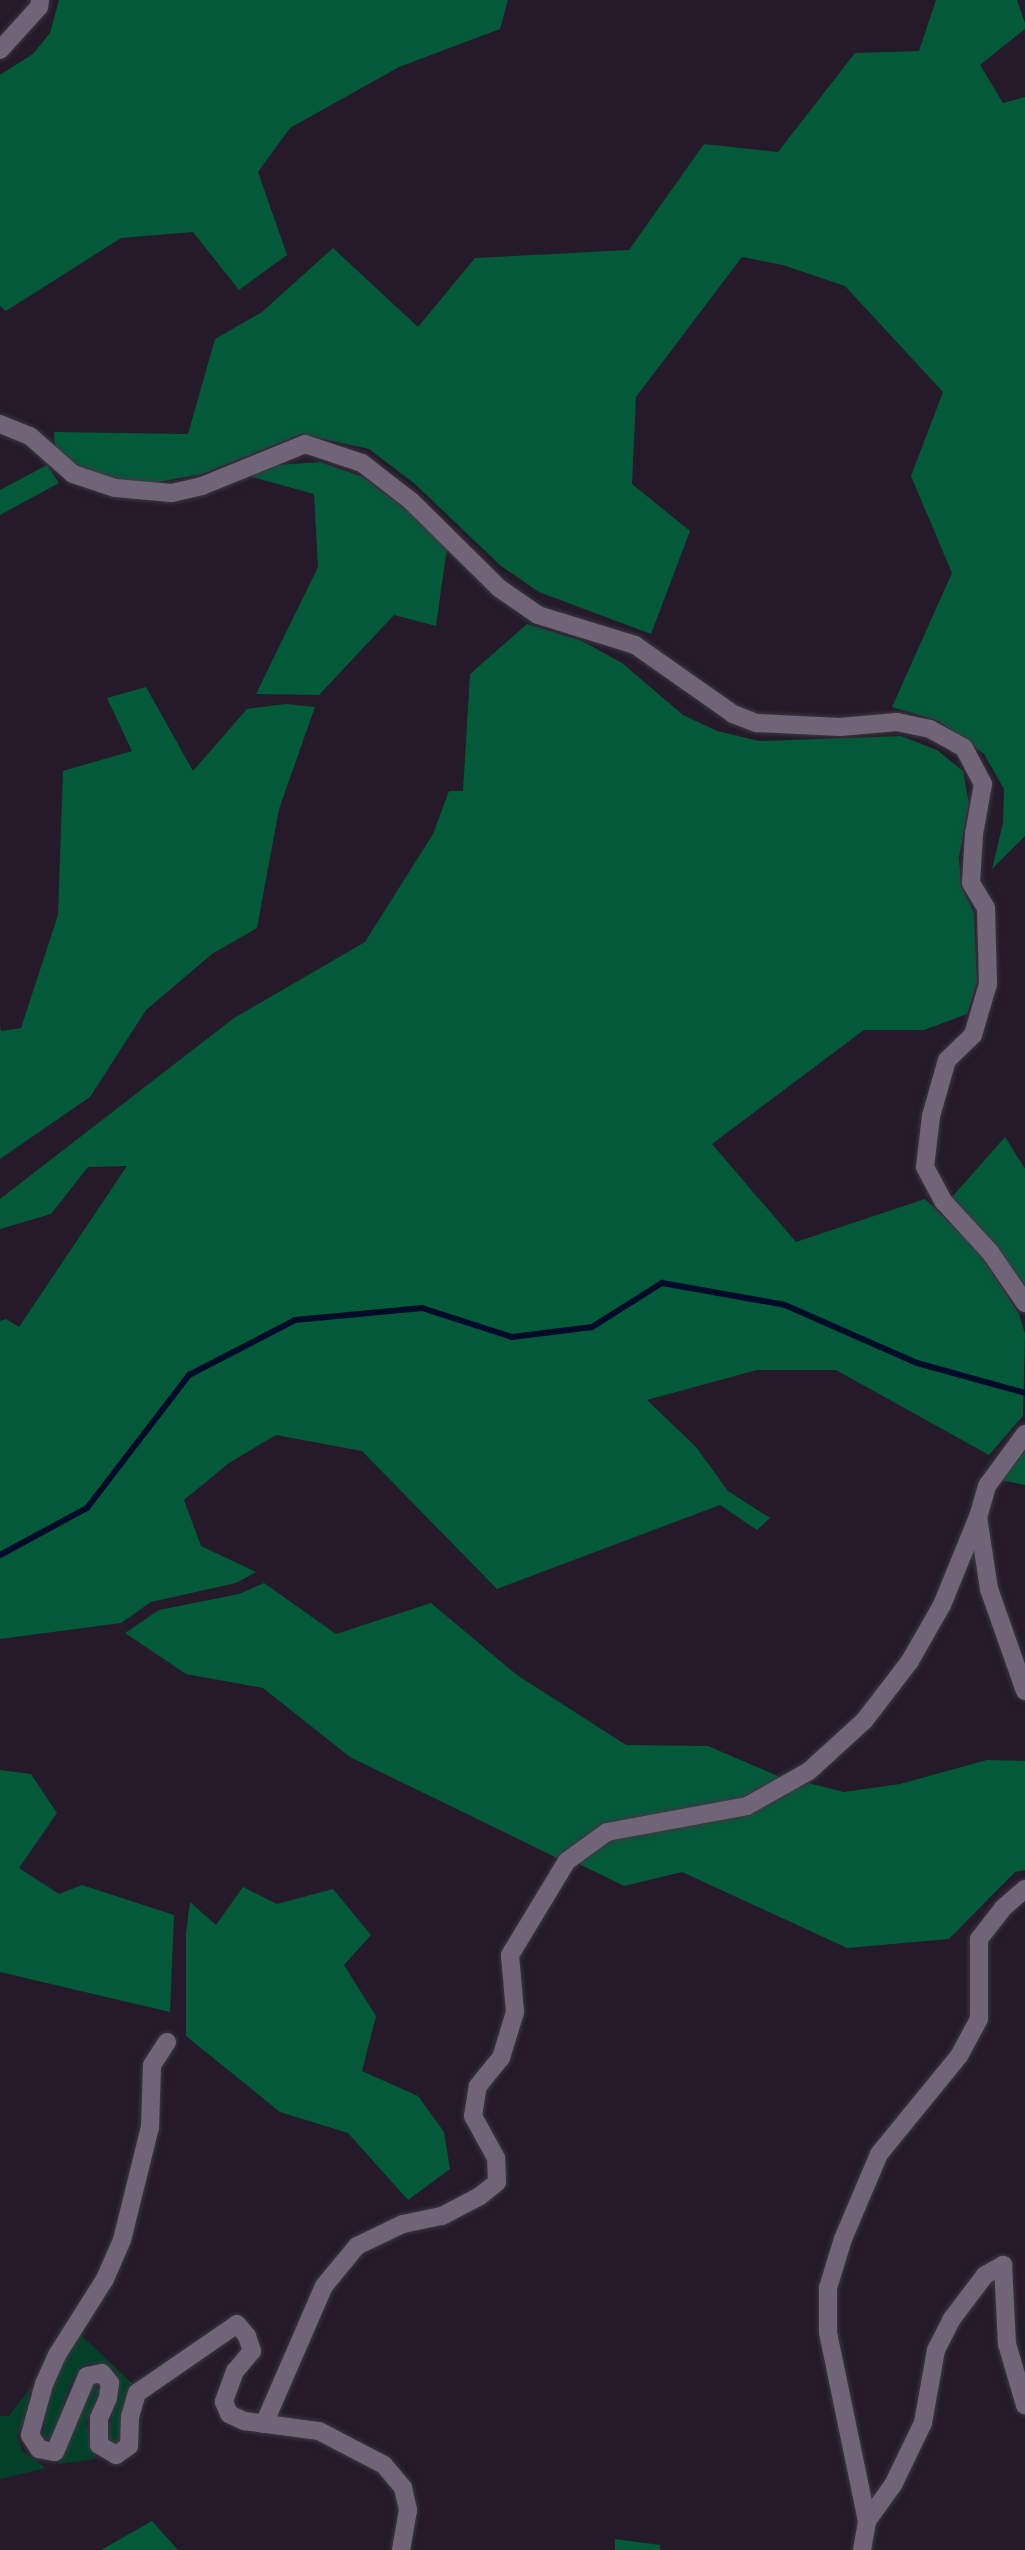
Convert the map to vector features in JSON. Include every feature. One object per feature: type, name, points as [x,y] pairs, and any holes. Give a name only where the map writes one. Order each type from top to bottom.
[{"type":"street","points":[[0,50],[39,7],[40,0]]},
{"type":"street","points":[[0,424],[30,436],[73,474],[115,488],[172,493],[202,486],[305,444],[362,463],[411,501],[499,588],[538,615],[635,645],[733,714],[757,723],[826,726],[897,722],[930,729],[964,748],[983,784],[974,834],[971,883],[986,908],[988,984],[973,1035],[947,1060],[931,1116],[925,1167],[944,1202],[990,1252],[1025,1303]]},
{"type":"street","points":[[264,2424],[324,2286],[357,2246],[403,2224],[442,2216],[480,2196],[497,2182],[496,2158],[473,2116],[478,2086],[501,2058],[515,2012],[510,1955],[567,1861],[607,1832],[747,1806],[809,1771],[864,1721],[910,1661],[942,1605],[978,1517],[987,1486],[1025,1434]]},
{"type":"street","points":[[978,1517],[989,1589],[1025,1691]]},
{"type":"street","points":[[862,2550],[867,2521],[828,2332],[828,2288],[843,2239],[879,2154],[959,2056],[979,2019],[979,1939],[1003,1908],[1025,1889]]},
{"type":"street","points":[[167,2042],[152,2065],[150,2127],[122,2240],[105,2279],[57,2355],[44,2384],[30,2435],[39,2449],[55,2452],[87,2376],[102,2373],[110,2383],[108,2398],[99,2418],[99,2445],[116,2455],[129,2446],[130,2417],[137,2393],[237,2324],[247,2336],[252,2351],[235,2371],[224,2402],[229,2414],[244,2421],[319,2431],[384,2465],[403,2488],[408,2510],[401,2550]]},
{"type":"street","points":[[867,2521],[893,2485],[923,2423],[936,2350],[951,2320],[985,2275],[1003,2265],[1007,2344],[1025,2405]]},
{"type":"green space","points":[[59,0],[508,0],[500,29],[399,67],[290,128],[258,172],[287,255],[239,290],[193,232],[121,238],[6,311],[0,306],[0,75],[33,54],[50,33]]},
{"type":"green space","points":[[936,0],[1017,0],[1025,23],[1025,29],[980,65],[1003,103],[1025,97],[1025,836],[992,869],[1003,823],[1004,789],[984,754],[939,721],[892,707],[952,573],[911,476],[943,392],[845,286],[783,265],[742,257],[636,397],[632,484],[690,531],[651,634],[539,592],[501,566],[415,484],[369,449],[301,434],[202,474],[142,485],[74,468],[55,453],[54,432],[188,434],[215,339],[262,312],[333,248],[418,327],[475,258],[629,250],[704,144],[778,152],[855,53],[919,51]]},
{"type":"green space","points":[[320,462],[363,477],[408,511],[447,548],[436,626],[394,615],[319,695],[256,694],[318,567],[314,494],[245,475],[277,465]]},
{"type":"green space","points":[[47,465],[59,483],[0,515],[0,490]]},
{"type":"green space","points":[[527,624],[582,641],[622,663],[683,715],[717,731],[759,741],[901,736],[937,750],[963,771],[969,804],[959,857],[961,886],[974,913],[977,982],[967,1014],[924,1030],[864,1030],[712,1144],[796,1242],[925,1199],[977,1249],[1019,1314],[1025,1334],[1023,1416],[989,1455],[836,1370],[757,1370],[647,1400],[696,1447],[728,1491],[770,1518],[757,1530],[720,1505],[497,1589],[362,1451],[276,1435],[229,1463],[184,1500],[201,1546],[256,1572],[236,1583],[151,1602],[121,1623],[0,1639],[0,1321],[6,1319],[19,1327],[127,1166],[88,1167],[51,1214],[0,1229],[0,1199],[234,1018],[365,942],[433,834],[449,791],[463,791],[470,674]]},
{"type":"green space","points":[[146,687],[193,771],[247,709],[286,704],[315,707],[279,809],[257,928],[212,954],[146,1010],[90,1097],[0,1159],[0,1026],[1,1031],[21,1028],[58,915],[63,771],[132,751],[107,698]]},
{"type":"green space","points":[[1005,1137],[1025,1169],[1025,1287],[952,1197]]},
{"type":"green space","points":[[1025,1446],[1025,1485],[1000,1480]]},
{"type":"green space","points":[[264,1583],[336,1634],[431,1603],[517,1675],[626,1745],[708,1746],[780,1777],[741,1798],[608,1823],[559,1859],[350,1757],[263,1688],[186,1674],[125,1633],[159,1610],[239,1594]]},
{"type":"green space","points":[[987,1760],[1025,1761],[1025,1870],[1015,1872],[949,1939],[847,1948],[682,1872],[624,1886],[575,1862],[612,1836],[785,1794],[808,1783],[844,1792],[900,1784]]},
{"type":"green space","points":[[0,1770],[31,1774],[57,1813],[19,1868],[59,1894],[82,1885],[174,1915],[170,2012],[0,1972]]},
{"type":"green space","points":[[243,1887],[277,1904],[333,1889],[371,1935],[344,1965],[376,2016],[362,2071],[418,2096],[444,2132],[450,2169],[408,2200],[348,2133],[280,2112],[186,2036],[186,1933],[190,1902],[216,1925]]},
{"type":"green space","points":[[80,2334],[133,2384],[117,2447],[108,2439],[116,2391],[114,2375],[101,2363],[84,2365],[71,2382],[53,2438],[43,2438],[47,2397],[55,2372]]},
{"type":"green space","points":[[93,2384],[101,2391],[86,2422],[96,2459],[58,2464]]},
{"type":"green space","points":[[30,2388],[27,2414],[17,2436],[22,2451],[46,2468],[0,2479],[0,2416],[9,2416]]},
{"type":"green space","points":[[152,2521],[178,2550],[101,2550]]},
{"type":"green space","points":[[615,2539],[660,2545],[660,2550],[615,2550]]},
{"type":"waterway","points":[[0,1555],[87,1508],[189,1375],[295,1320],[422,1308],[512,1337],[592,1327],[662,1283],[785,1305],[917,1363],[1025,1393]]}]
